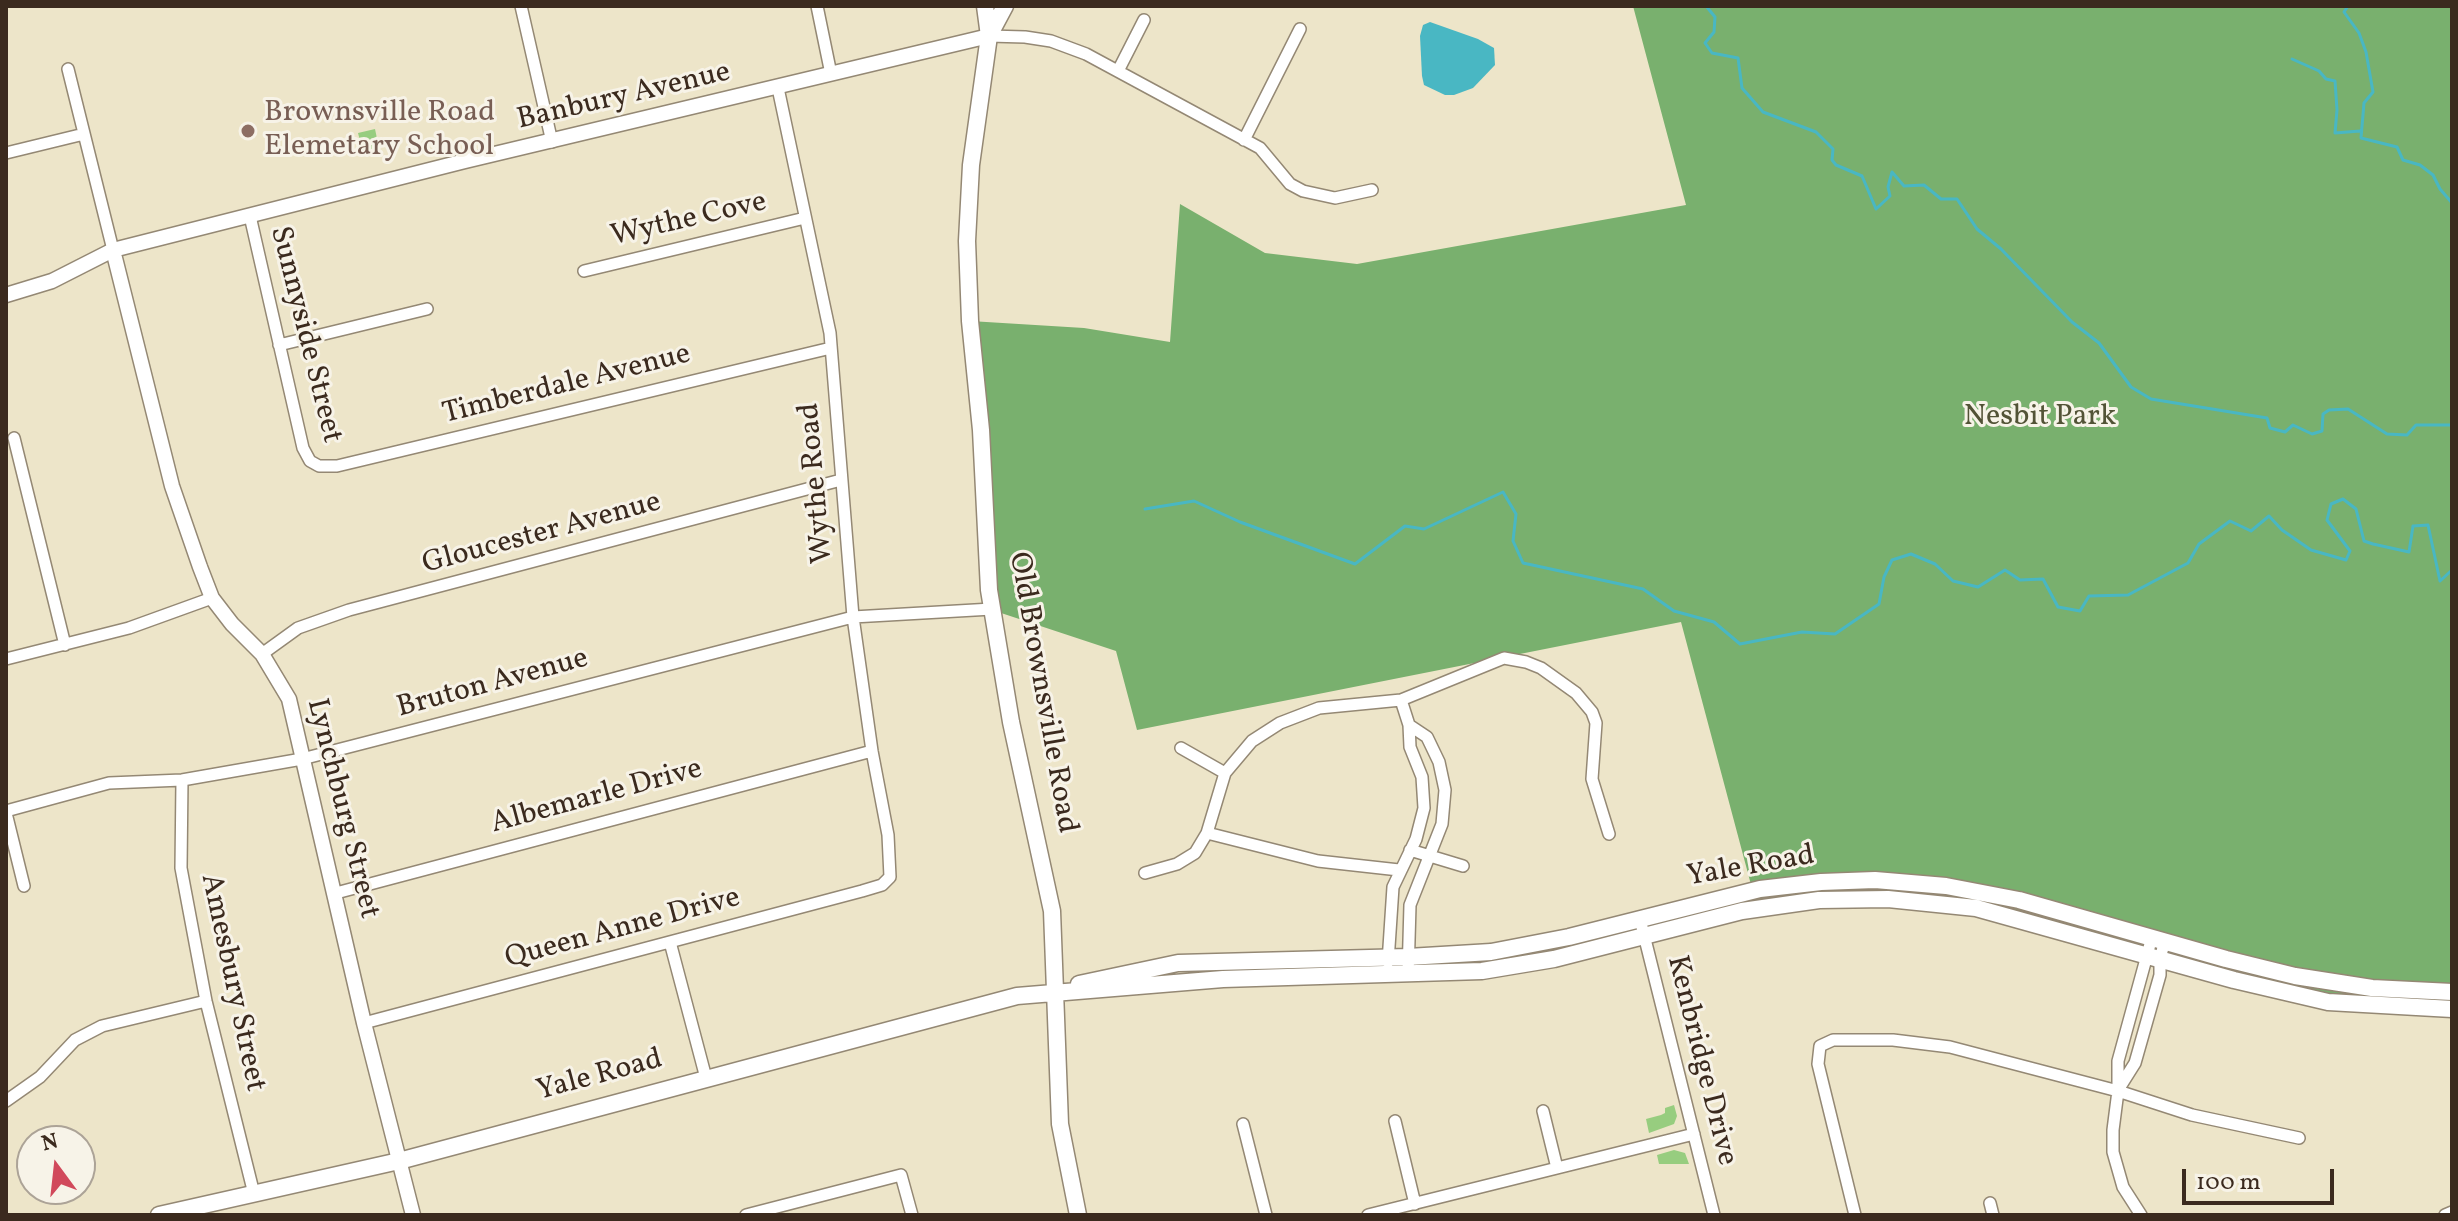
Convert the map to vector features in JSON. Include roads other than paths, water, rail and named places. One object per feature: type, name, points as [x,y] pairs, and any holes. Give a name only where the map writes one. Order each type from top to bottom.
[{"type":"main road","points":[[985,6],[989,36]]},
{"type":"main road","points":[[989,36],[1005,6]]},
{"type":"main road","name":"Old Brownsville Road","points":[[989,36],[971,165],[967,241],[970,321],[981,430],[992,609],[1011,722],[1052,911],[1060,1124],[1078,1215]]},
{"type":"main road","name":"Yale Road","points":[[159,1215],[399,1161],[995,1001],[1055,991],[1101,978],[1178,963],[1408,957],[1510,949],[1760,889],[1821,882],[1875,880],[1946,886],[2019,900],[2240,963],[2334,983],[2452,992]]},
{"type":"main road","name":"Yale Road","points":[[1055,991],[1120,989],[1223,979],[1482,971],[1530,964],[1767,906],[1819,900],[1888,899],[1932,902],[2001,913],[2234,980],[2328,1002],[2452,1009]]},
{"type":"street","points":[[521,6],[552,142]]},
{"type":"street","points":[[817,6],[831,74]]},
{"type":"street","points":[[1118,71],[1144,20]]},
{"type":"street","points":[[1244,140],[1300,29]]},
{"type":"street","name":"Banbury Avenue","points":[[6,295],[52,281],[113,250],[465,161],[989,36],[1051,41],[1118,71],[1260,148],[1290,184],[1303,191],[1335,198],[1372,190]]},
{"type":"street","name":"Lynchburg Street","points":[[68,69],[171,484],[212,598],[262,654],[289,699],[364,1023],[413,1215]]},
{"type":"street","name":"Wythe Road","points":[[778,88],[831,348],[853,617],[872,751],[888,835],[890,877]]},
{"type":"street","points":[[6,153],[84,134]]},
{"type":"street","name":"Sunnyside Street","points":[[250,216],[303,448],[314,464]]},
{"type":"street","name":"Wythe Cove","points":[[584,271],[805,218]]},
{"type":"street","points":[[279,345],[427,309]]},
{"type":"street","name":"Timberdale Avenue","points":[[314,464],[345,464],[831,348]]},
{"type":"street","points":[[14,438],[65,645]]},
{"type":"street","name":"Gloucester Avenue","points":[[262,654],[298,628],[349,610],[841,480]]},
{"type":"street","points":[[6,659],[129,628],[212,598]]},
{"type":"street","name":"Bruton Avenue","points":[[6,812],[109,783],[182,780],[302,759],[853,617],[992,609]]},
{"type":"street","points":[[1145,873],[1186,860],[1195,853],[1207,833],[1225,773],[1252,741],[1296,715],[1319,708],[1401,700],[1504,658],[1541,668],[1576,693],[1594,717],[1592,779],[1609,834]]},
{"type":"street","points":[[1388,975],[1393,887],[1424,808],[1422,777],[1410,747],[1409,725],[1401,700]]},
{"type":"street","points":[[1408,975],[1410,905],[1442,824],[1445,790],[1439,762],[1427,737],[1409,725]]},
{"type":"street","points":[[1181,748],[1225,773]]},
{"type":"street","name":"Albemarle Drive","points":[[336,893],[872,751]]},
{"type":"street","name":"Amesbury Street","points":[[182,780],[181,868],[206,1001],[254,1194]]},
{"type":"street","points":[[6,812],[24,886]]},
{"type":"street","points":[[1207,833],[1318,861],[1399,870]]},
{"type":"street","points":[[1410,850],[1463,866]]},
{"type":"street","name":"Queen Anne Drive","points":[[364,1023],[862,891],[882,885],[890,877]]},
{"type":"street","name":"Kenbridge Drive","points":[[1640,919],[1714,1215]]},
{"type":"street","points":[[2141,1215],[2123,1187],[2113,1152],[2113,1130],[2118,1061],[2158,939]]},
{"type":"street","points":[[670,942],[706,1078]]},
{"type":"street","points":[[6,1101],[40,1077],[75,1040],[102,1026],[206,1001]]},
{"type":"street","points":[[1855,1215],[1818,1064],[1820,1046],[1833,1040],[1930,1044],[2118,1091],[2192,1115],[2299,1138]]},
{"type":"street","points":[[1543,1111],[1557,1168]]},
{"type":"street","points":[[1395,1121],[1415,1204]]},
{"type":"street","points":[[1243,1124],[1266,1215]]},
{"type":"street","points":[[1368,1215],[1694,1134]]},
{"type":"street","points":[[746,1215],[901,1175],[912,1215]]},
{"type":"street","points":[[2445,1215],[2452,1212]]},
{"type":"water","points":[[1430,22],[1494,48],[1495,65],[1473,88],[1445,95],[1424,85],[1420,36],[1423,25]]},
{"type":"waterway","points":[[1706,6],[1715,17],[1714,32],[1705,43],[1712,53],[1738,58],[1742,88],[1763,112],[1816,132],[1833,149],[1832,160],[1836,165],[1862,176],[1876,209],[1890,196],[1888,187],[1892,172],[1904,186],[1924,185],[1941,199],[1957,199],[1977,229],[2001,249],[2072,322],[2099,343],[2131,387],[2151,399],[2267,418],[2270,428],[2285,432],[2293,425],[2312,434],[2322,431],[2323,414],[2329,410],[2348,409],[2387,434],[2407,435],[2416,425],[2452,425]]},
{"type":"waterway","points":[[2348,6],[2344,12],[2359,33],[2366,52],[2373,92],[2364,103],[2361,138],[2397,147],[2403,160],[2420,165],[2433,175],[2452,203]]},
{"type":"waterway","points":[[2292,59],[2335,81],[2335,133],[2360,131]]},
{"type":"waterway","points":[[1145,509],[1194,501],[1240,522],[1355,564],[1405,526],[1424,529],[1503,492],[1516,514],[1513,541],[1523,563],[1643,589],[1674,611],[1714,622],[1740,644],[1802,632],[1835,634],[1879,604],[1884,577],[1892,560],[1911,554],[1935,564],[1953,581],[1978,587],[2005,570],[2020,580],[2043,579],[2058,607],[2080,611],[2089,596],[2128,595],[2188,563],[2199,544],[2230,521],[2251,531],[2269,516],[2282,530],[2311,550],[2346,560],[2350,551],[2327,520],[2331,504],[2343,499],[2356,509],[2364,541],[2373,544],[2409,552],[2413,526],[2428,525],[2440,581],[2452,570]]},
{"type":"place","name":"Brownsville Road Elemetary School","points":[[248,131]]},
{"type":"park label","name":"Nesbit Park","points":[[2040,418]]}]
